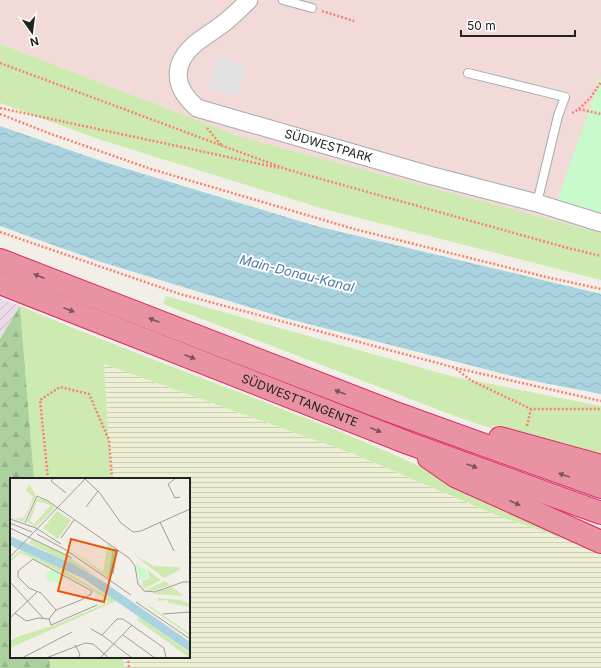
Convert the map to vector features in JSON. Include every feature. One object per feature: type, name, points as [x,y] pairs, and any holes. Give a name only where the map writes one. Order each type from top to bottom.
[{"type":"highway","name":"SÜDWESTTANGENTE","points":[[0,260],[390,411],[601,487]]},
{"type":"highway","name":"SÜDWESTTANGENTE","points":[[0,283],[408,443],[601,513]]},
{"type":"highway","points":[[390,411],[522,444],[601,466]]},
{"type":"highway","points":[[408,443],[455,476],[601,542]]},
{"type":"street","name":"SÜDWESTPARK","points":[[249,0],[224,23],[195,43],[183,58],[178,69],[178,82],[186,99],[197,108],[430,175],[537,203],[601,223]]},
{"type":"lane","points":[[283,0],[312,8]]},
{"type":"lane","points":[[468,73],[566,95],[558,116],[537,203]]},
{"type":"path","points":[[312,8],[354,21]]},
{"type":"path","points":[[0,63],[289,170]]},
{"type":"path","points":[[558,116],[579,109],[591,97],[601,82]]},
{"type":"path","points":[[0,108],[289,170],[549,243],[601,256]]},
{"type":"path","points":[[579,109],[601,114]]},
{"type":"path","points":[[0,114],[51,134],[151,168],[354,228],[546,277],[601,289]]},
{"type":"path","points":[[0,232],[180,294],[456,368],[601,401]]},
{"type":"path","points":[[456,368],[472,381],[531,410],[601,409]]},
{"type":"path","points":[[48,478],[40,400],[60,387],[88,394],[109,440],[112,478]]},
{"type":"path","points":[[127,658],[129,668]]},
{"type":"shaded area","points":[[0,0],[601,0],[601,233],[241,137],[0,44]]},
{"type":"shaded area","points":[[217,57],[247,66],[238,96],[208,87]]},
{"type":"shaded area","points":[[0,298],[20,306],[0,339]]},
{"type":"green space","points":[[0,44],[241,137],[601,233],[601,280],[324,209],[101,140],[0,103]]},
{"type":"green space","points":[[601,76],[601,212],[557,201]]},
{"type":"green space","points":[[166,296],[451,376],[601,406],[601,461],[513,436],[452,415],[163,304]]},
{"type":"green space","points":[[20,306],[370,444],[470,489],[601,552],[496,515],[354,454],[104,364],[111,478],[34,478]]},
{"type":"green space","points":[[20,306],[34,478],[10,478],[10,658],[49,658],[50,668],[0,668],[0,339]]},
{"type":"green space","points":[[104,364],[354,454],[496,515],[601,552],[601,668],[124,668],[123,658],[190,658],[190,478],[111,478]]},
{"type":"green space","points":[[49,658],[123,658],[124,668],[50,668]]},
{"type":"water","name":"Main-Donau-Kanal","points":[[0,126],[104,162],[316,226],[601,294],[601,394],[524,379],[285,318],[101,262],[0,226]]}]
